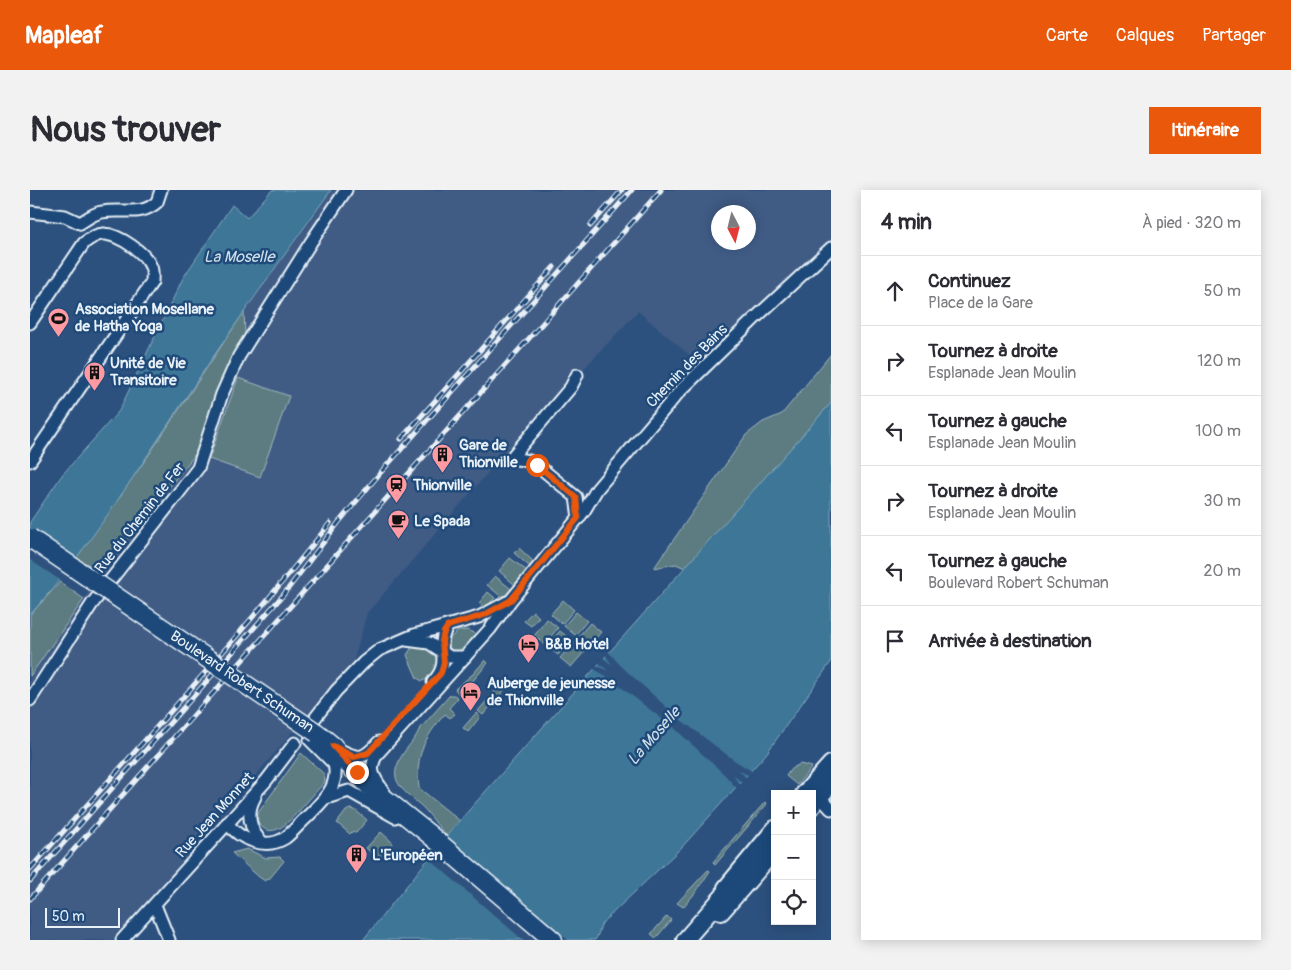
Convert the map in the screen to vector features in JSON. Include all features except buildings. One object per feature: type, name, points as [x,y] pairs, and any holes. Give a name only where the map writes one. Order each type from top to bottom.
[{"type":"main road","name":"Boulevard Robert Schuman","points":[[30,538],[309,734],[393,810],[553,940]]},
{"type":"main road","name":"Boulevard Robert Schuman","points":[[30,550],[309,734],[333,746],[393,810]]},
{"type":"main road","points":[[817,801],[831,764]]},
{"type":"main road","points":[[817,801],[831,784]]},
{"type":"main road","points":[[685,940],[771,834]]},
{"type":"main road","name":"Boulevard Robert Schuman","points":[[427,838],[539,940]]},
{"type":"main road","points":[[697,940],[771,855]]},
{"type":"street","points":[[80,223],[102,212],[133,212],[147,208],[157,202],[161,190]]},
{"type":"street","name":"Rue du Chemin de Fer","points":[[30,700],[92,604],[198,468],[222,394],[240,356],[311,242],[346,190]]},
{"type":"street","points":[[30,212],[65,216],[80,223],[87,241]]},
{"type":"street","points":[[30,323],[87,241],[104,234],[125,242],[141,252],[151,267],[152,282],[30,461]]},
{"type":"street","name":"Chemin des Bains","points":[[393,810],[376,781],[373,773],[374,760],[484,634],[490,630],[511,600],[578,518],[597,489],[679,392],[831,248]]},
{"type":"street","points":[[578,375],[571,387],[511,458],[529,461],[537,465],[576,497],[578,518]]},
{"type":"street","name":"Rue Jean Monnet","points":[[122,940],[309,734],[336,691],[364,662],[385,646],[414,635],[479,617],[511,600]]},
{"type":"street","points":[[479,617],[484,634]]},
{"type":"street","points":[[333,746],[354,757],[368,753],[438,677],[443,669],[442,641],[448,626]]},
{"type":"street","points":[[404,640],[430,643],[450,657],[465,657]]},
{"type":"street","points":[[227,823],[241,824],[250,835],[262,842],[273,843],[287,836],[326,798],[336,779],[336,770],[334,764],[309,734]]},
{"type":"street","points":[[262,842],[250,826],[250,805],[266,781]]},
{"type":"street","points":[[326,798],[349,791],[393,810]]},
{"type":"street","points":[[155,905],[170,940]]},
{"type":"shaded area","points":[[331,190],[831,190],[831,242],[701,365],[638,311],[508,449],[367,613],[354,660],[115,940],[30,940],[30,651],[84,599],[245,334],[244,312]]},
{"type":"green space","points":[[244,312],[245,334],[194,456],[107,564],[96,570],[86,563],[75,560],[148,456]]},
{"type":"green space","points":[[831,354],[831,403],[685,568],[676,564],[654,568],[746,435],[763,422],[782,414]]},
{"type":"green space","points":[[238,378],[289,396],[260,477],[209,459]]},
{"type":"green space","points":[[519,548],[534,562],[530,567],[514,553]]},
{"type":"green space","points":[[510,558],[527,571],[515,585],[499,571]]},
{"type":"green space","points":[[495,576],[511,589],[503,598],[487,585]]},
{"type":"green space","points":[[60,582],[84,599],[30,676],[30,615]]},
{"type":"green space","points":[[488,592],[495,598],[485,608],[479,603]]},
{"type":"green space","points":[[563,600],[574,610],[562,624],[551,614]]},
{"type":"green space","points":[[533,611],[539,617],[531,626],[524,621]]},
{"type":"green space","points":[[576,612],[587,621],[575,635],[564,626]]},
{"type":"green space","points":[[547,619],[558,628],[544,644],[534,636]]},
{"type":"green space","points":[[590,623],[601,632],[589,646],[578,637]]},
{"type":"green space","points":[[468,630],[475,634],[474,639],[460,653],[454,654],[448,648],[450,638],[458,631]]},
{"type":"green space","points":[[560,631],[571,640],[558,655],[547,646]]},
{"type":"green space","points":[[574,642],[585,651],[571,667],[560,658]]},
{"type":"green space","points":[[424,646],[433,652],[436,664],[430,678],[422,681],[417,678],[407,655],[412,647]]},
{"type":"green space","points":[[485,660],[488,663],[460,696],[455,689],[473,674]]},
{"type":"green space","points":[[507,677],[512,681],[483,715],[478,711]]},
{"type":"green space","points":[[450,695],[458,698],[449,708],[455,714],[450,718],[445,714],[432,731],[426,740],[418,766],[419,788],[460,821],[447,836],[422,807],[400,786],[396,773],[402,755],[419,730]]},
{"type":"green space","points":[[476,713],[480,717],[468,732],[463,728]]},
{"type":"green space","points":[[301,753],[324,774],[325,782],[285,825],[276,830],[266,830],[258,822],[258,813]]},
{"type":"green space","points":[[800,764],[812,767],[797,785],[786,776],[791,769]]},
{"type":"green space","points":[[765,802],[767,804],[715,865],[713,862]]},
{"type":"green space","points":[[350,809],[355,810],[367,820],[356,833],[353,831],[350,834],[337,823],[346,811]]},
{"type":"green space","points":[[381,832],[393,843],[379,860],[366,848]]},
{"type":"green space","points":[[247,849],[266,858],[280,857],[284,861],[270,878],[265,881],[232,853]]},
{"type":"green space","points":[[708,870],[710,871],[696,892],[683,907],[677,903]]},
{"type":"green space","points":[[667,916],[671,920],[656,938],[651,934]]},
{"type":"water","name":"La Moselle","points":[[272,190],[331,190],[219,348],[91,538],[30,615],[30,522],[62,475],[119,411],[183,278],[232,205],[247,218]]},
{"type":"water","points":[[831,403],[831,662],[766,754],[681,848],[602,923],[595,940],[363,940],[454,827]]},
{"type":"pier","points":[[30,530],[77,562],[63,582],[30,560]]},
{"type":"pier","points":[[608,651],[620,665],[674,714],[677,713],[677,717],[753,772],[750,776],[738,770],[747,778],[743,783],[733,775],[740,786],[737,789],[725,775],[671,725],[667,726],[666,722],[608,677],[592,668],[595,665],[608,671],[598,662],[602,657],[612,665],[605,654]]},
{"type":"pier","points":[[445,835],[568,940],[523,940],[427,857]]},
{"type":"railway","points":[[590,226],[622,190]]},
{"type":"railway","points":[[30,881],[284,594],[339,522],[381,472],[632,190]]},
{"type":"railway","points":[[30,899],[661,190]]},
{"type":"railway","points":[[401,439],[554,267]]},
{"type":"railway","points":[[30,869],[220,655],[330,523]]},
{"type":"place","name":"Association Mosellane de Hatha Yoga","points":[[59,337]]},
{"type":"place","name":"Unité de Vie Transitoire","points":[[94,391]]},
{"type":"place","name":"Gare de Thionville","points":[[443,473]]},
{"type":"place","name":"Thionville","points":[[397,504]]},
{"type":"place","name":"Le Spada","points":[[398,540]]},
{"type":"place","name":"B&B Hotel","points":[[529,663]]},
{"type":"place","name":"Auberge de jeunesse de Thionville","points":[[471,711]]},
{"type":"place","name":"L'Européen","points":[[356,874]]},
{"type":"route","points":[[357,772],[333,746],[354,757],[363,756],[372,750],[441,673],[444,663],[442,641],[448,626],[484,615],[511,600],[578,518],[576,497],[537,465]]}]
